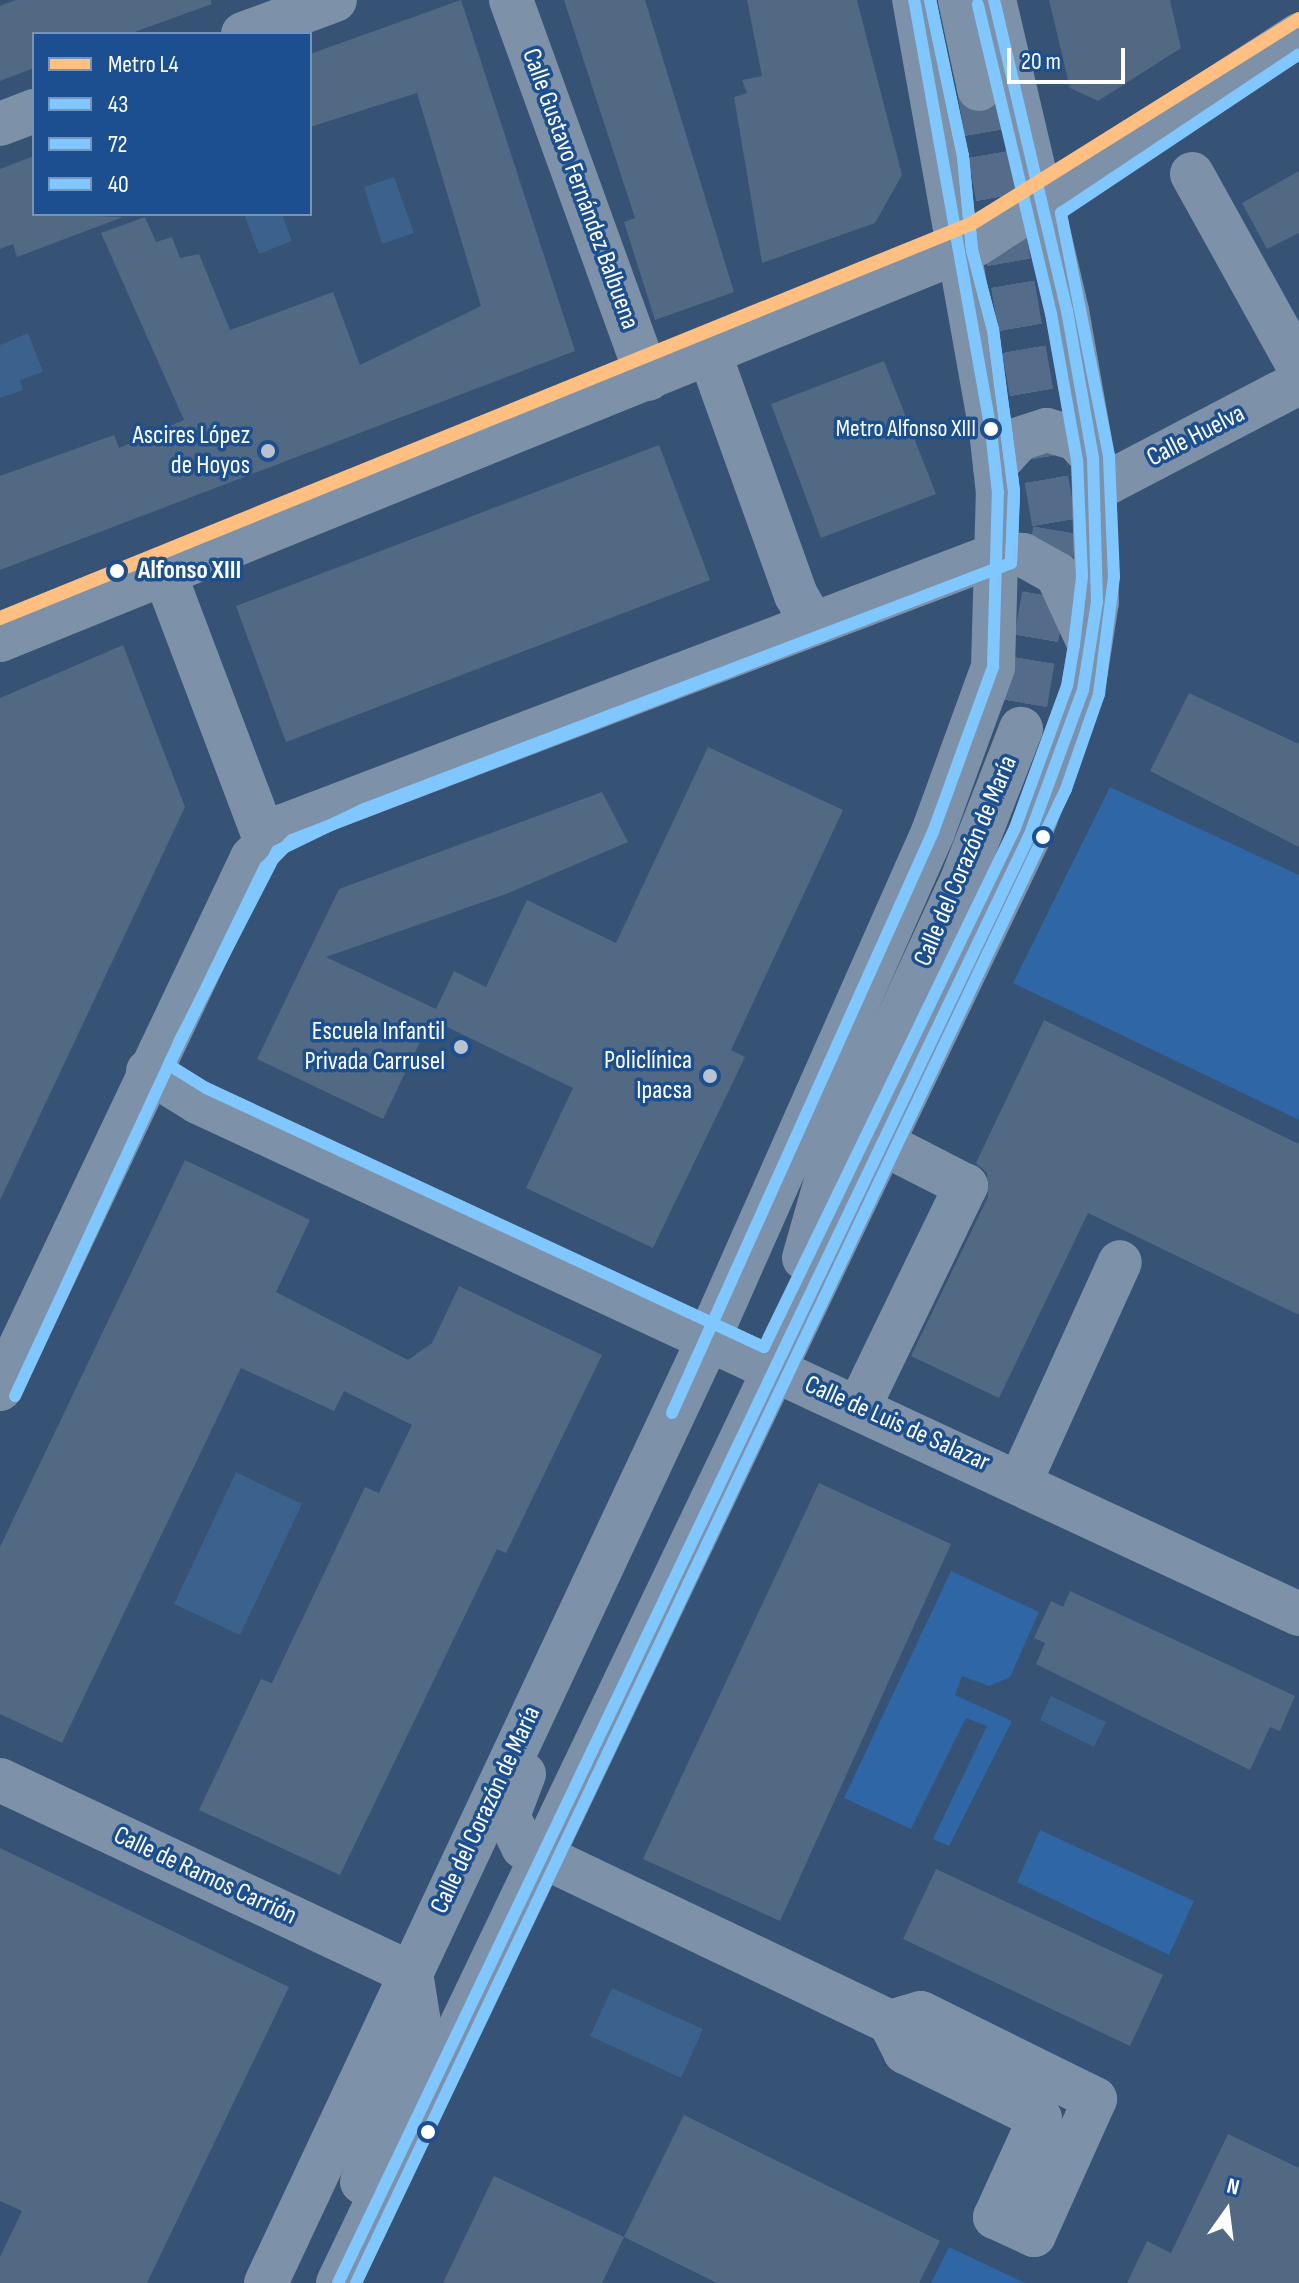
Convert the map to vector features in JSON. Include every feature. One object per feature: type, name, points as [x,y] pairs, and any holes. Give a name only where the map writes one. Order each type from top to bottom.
[{"type":"street","points":[[248,32],[335,0]]},
{"type":"street","name":"Calle Gustavo Fernández Balbuena","points":[[511,0],[648,379]]},
{"type":"street","name":"Calle del Corazón de María","points":[[266,2283],[709,1338],[933,832],[993,667],[998,554],[995,466],[977,332],[956,253],[947,159],[914,0]]},
{"type":"street","points":[[960,0],[979,89]]},
{"type":"street","name":"Calle del Corazón de María","points":[[338,2283],[1046,796],[1083,690],[1098,578],[1093,474],[1043,206],[994,0]]},
{"type":"street","points":[[0,640],[956,253],[1043,206],[1299,35]]},
{"type":"street","points":[[0,124],[32,112]]},
{"type":"street","points":[[1192,174],[1299,367]]},
{"type":"street","points":[[710,355],[796,595],[811,621]]},
{"type":"street","name":"Calle Huelva","points":[[1093,474],[1299,383]]},
{"type":"street","points":[[995,466],[1019,439],[1047,430],[1076,439],[1093,474]]},
{"type":"street","points":[[0,1389],[148,1071],[265,839],[358,794],[811,621],[998,554],[1023,555],[1057,574],[1090,647]]},
{"type":"street","points":[[164,572],[265,839]]},
{"type":"street","name":"Calle del Corazón de María","points":[[772,1368],[830,1167],[970,862],[1021,729]]},
{"type":"street","name":"Calle de Luis de Salazar","points":[[148,1071],[198,1102],[1021,1480],[1299,1614]]},
{"type":"street","points":[[859,1407],[966,1186],[882,1143]]},
{"type":"street","name":"Calle del Corazón de María","points":[[709,1338],[830,1167]]},
{"type":"street","points":[[1021,1480],[1120,1262]]},
{"type":"street","points":[[562,1646],[558,1682],[508,1816],[512,1833],[541,1857],[890,2022],[905,2052],[1040,2118],[995,2217],[1034,2235],[1095,2099],[921,2013],[890,2022]]},
{"type":"street","name":"Calle de Ramos Carrión","points":[[0,1780],[411,1973]]},
{"type":"street","points":[[362,2233],[357,2204],[363,2175],[420,2029],[411,1973]]},
{"type":"shaded area","points":[[394,177],[414,233],[382,244],[364,187]]},
{"type":"shaded area","points":[[245,216],[283,216],[292,241],[259,254]]},
{"type":"shaded area","points":[[28,333],[43,372],[20,380],[23,390],[0,398],[0,345]]},
{"type":"shaded area","points":[[1110,787],[1299,875],[1299,1120],[1013,983]]},
{"type":"shaded area","points":[[236,1472],[302,1504],[240,1635],[174,1604]]},
{"type":"shaded area","points":[[951,1571],[1039,1612],[1010,1677],[989,1686],[962,1676],[955,1695],[1012,1721],[949,1846],[933,1839],[987,1726],[966,1718],[911,1829],[844,1798]]},
{"type":"shaded area","points":[[1051,1696],[1106,1722],[1094,1747],[1040,1720]]},
{"type":"shaded area","points":[[1040,1830],[1194,1901],[1169,1955],[1017,1882]]},
{"type":"shaded area","points":[[612,1988],[703,2029],[681,2078],[590,2036]]},
{"type":"shaded area","points":[[949,2247],[1025,2283],[931,2283]]},
{"type":"building","points":[[16,0],[211,0],[212,4],[135,32],[32,32],[32,69],[0,81],[0,6]]},
{"type":"building","points":[[461,0],[575,351],[0,570],[0,476],[114,435],[119,448],[184,420],[101,233],[145,217],[156,242],[172,237],[180,258],[199,254],[230,330],[333,292],[360,365],[481,306],[417,93],[312,126],[312,53]]},
{"type":"building","points":[[564,0],[645,0],[734,292],[655,320],[624,222],[635,218]]},
{"type":"building","points":[[747,0],[857,0],[902,175],[875,223],[762,263],[734,97],[747,93],[742,80],[762,76]]},
{"type":"building","points":[[1049,0],[1170,0],[1181,48],[1098,101],[1070,88]]},
{"type":"building","points":[[32,157],[32,216],[123,217],[17,257],[13,244],[0,249],[0,169]]},
{"type":"building","points":[[1299,171],[1299,233],[1267,249],[1242,203]]},
{"type":"building","points":[[884,361],[936,494],[821,538],[771,404]]},
{"type":"building","points":[[659,445],[710,580],[286,742],[236,606]]},
{"type":"building","points":[[123,645],[185,807],[0,1200],[0,698]]},
{"type":"building","points":[[1189,693],[1299,744],[1299,847],[1150,771]]},
{"type":"building","points":[[708,747],[843,810],[731,1050],[745,1057],[653,1248],[526,1188],[573,1088],[431,1019],[383,1119],[257,1059],[339,889],[602,792],[628,842],[506,894],[326,957],[436,1009],[454,971],[486,987],[527,900],[616,943]]},
{"type":"building","points":[[1044,1020],[1299,1144],[1299,1315],[1088,1213],[999,1398],[911,1356],[988,1197],[987,1173],[976,1163]]},
{"type":"building","points":[[185,1160],[310,1220],[276,1292],[408,1360],[432,1343],[459,1286],[602,1355],[506,1553],[497,1549],[340,1875],[199,1810],[261,1679],[272,1683],[365,1487],[379,1493],[412,1425],[344,1391],[334,1411],[241,1368],[62,1743],[0,1714],[0,1547]]},
{"type":"building","points":[[819,1483],[951,1544],[780,1921],[643,1859]]},
{"type":"building","points":[[1070,1591],[1295,1696],[1280,1731],[1270,1727],[1250,1770],[1036,1664],[1045,1643],[1034,1638],[1051,1601],[1063,1607]]},
{"type":"building","points":[[0,1848],[289,1987],[147,2283],[0,2283],[0,2257],[22,2211],[0,2201]]},
{"type":"building","points":[[936,1869],[1163,1975],[1130,2046],[903,1939]]},
{"type":"building","points":[[684,2115],[940,2241],[919,2283],[717,2283],[624,2237]]},
{"type":"building","points":[[1228,2134],[1299,2168],[1299,2283],[1127,2283],[1147,2241],[1171,2253]]},
{"type":"building","points":[[494,2176],[624,2237],[602,2283],[443,2283]]},
{"type":"tunnel","points":[[979,89],[1055,530],[1021,729]]},
{"type":"metro line","name":"L4","points":[[0,618],[971,224],[1299,19]]},
{"type":"transit line","name":"43","points":[[672,1413],[933,832],[993,667],[998,493],[991,431],[914,0]]},
{"type":"transit line","name":"72","points":[[15,1396],[179,1042],[277,851],[364,809],[1011,563],[1014,491],[993,330],[972,250],[963,156],[930,0]]},
{"type":"transit line","name":"40","points":[[930,0],[963,156],[972,250],[993,330],[1014,491],[1011,563],[292,840],[265,867],[169,1065],[206,1088],[764,1347],[1015,828],[1067,686],[1074,645],[1082,577],[1077,460],[1051,314],[978,4]]},
{"type":"transit line","name":"43","points":[[338,2283],[1030,834],[1083,690],[1097,602],[1093,458],[1067,311],[994,0]]},
{"type":"transit line","name":"72","points":[[356,2283],[1066,789],[1099,694],[1114,577],[1109,456],[1061,213],[1299,54]]},
{"type":"place","name":"Metro Alfonso XIII","points":[[991,429]]},
{"type":"place","name":"Ascires López de Hoyos","points":[[268,451]]},
{"type":"place","name":"Alfonso XIII","points":[[117,571]]},
{"type":"place","name":"Escuela Infantil Privada Carrusel","points":[[461,1047]]},
{"type":"place","name":"Policlínica Ipacsa","points":[[710,1076]]}]
